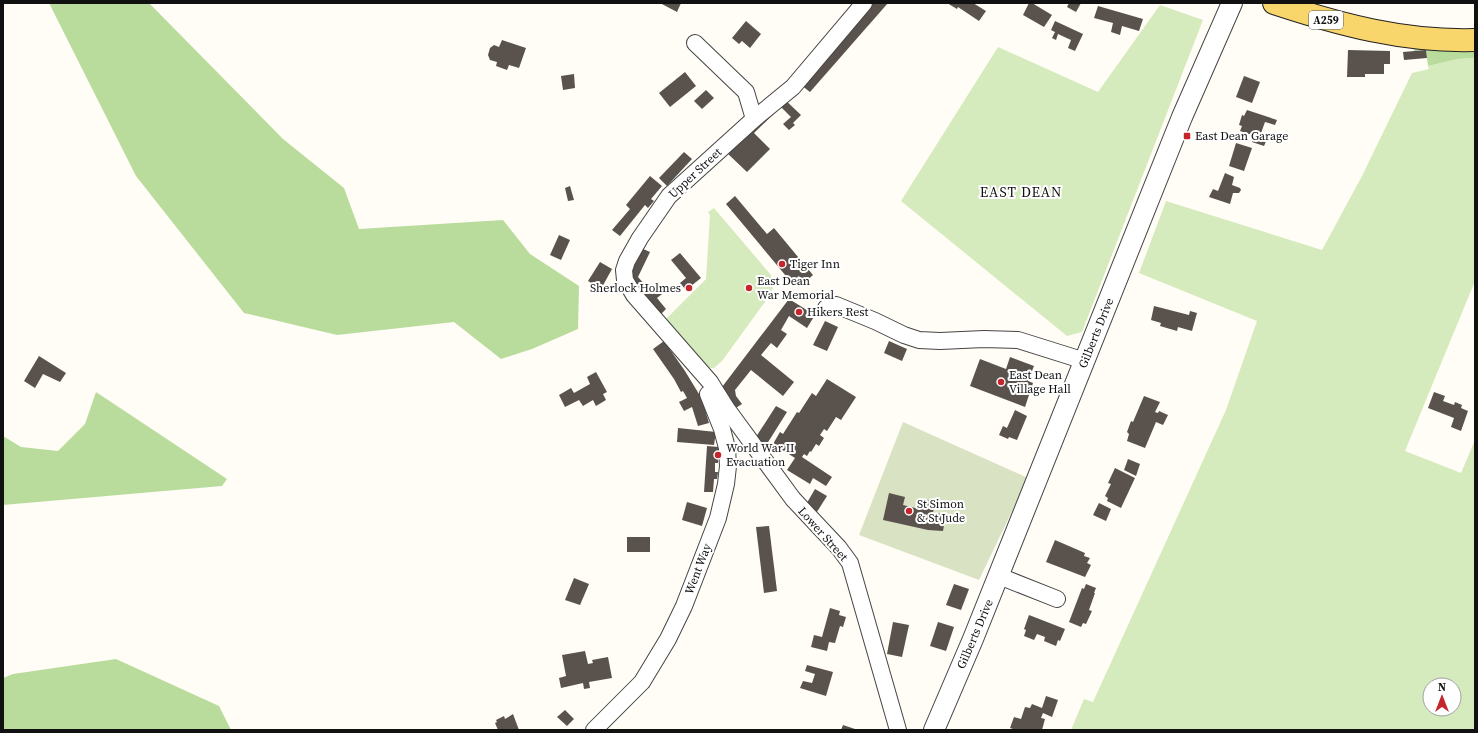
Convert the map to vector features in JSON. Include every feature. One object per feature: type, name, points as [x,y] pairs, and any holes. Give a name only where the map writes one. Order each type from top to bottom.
[{"type":"main road","name":"A259","points":[[1274,3],[1330,21],[1379,33],[1417,38],[1475,40]]},
{"type":"street","name":"Upper Street","points":[[710,382],[634,295],[625,280],[624,270],[627,260],[640,238],[669,196],[793,86],[864,3]]},
{"type":"street","name":"Gilberts Drive","points":[[934,730],[999,576],[1182,117],[1232,3]]},
{"type":"street","points":[[695,43],[746,92],[754,119]]},
{"type":"street","points":[[826,308],[836,305],[904,335],[919,340],[1018,340],[1085,361]]},
{"type":"street","name":"Went Way","points":[[594,730],[642,682],[668,639],[684,606],[718,518],[726,484],[728,466],[727,448],[722,429],[708,393],[710,382]]},
{"type":"street","name":"Lower Street","points":[[710,382],[727,409],[793,499],[839,548],[850,563],[898,730]]},
{"type":"street","points":[[999,576],[1057,599]]},
{"type":"green space","points":[[49,3],[149,3],[283,139],[344,188],[359,229],[503,220],[530,254],[579,286],[578,329],[532,349],[501,359],[454,322],[337,335],[244,313],[136,176]]},
{"type":"green space","points":[[1160,5],[1203,20],[1082,332],[1067,336],[901,201],[998,47],[1098,92]]},
{"type":"green space","points":[[1475,44],[1475,58],[1458,59],[1428,66],[1426,50],[1414,51],[1413,47]]},
{"type":"green space","points":[[1475,58],[1475,281],[1405,451],[1461,473],[1475,440],[1475,730],[1071,730],[1084,699],[1093,702],[1226,410],[1257,321],[1139,273],[1166,201],[1322,250],[1362,176],[1412,73],[1429,69],[1428,66],[1458,59]]},
{"type":"green space","points":[[714,208],[771,275],[773,288],[770,295],[722,361],[714,368],[706,368],[664,321],[706,279],[710,215],[708,212]]},
{"type":"green space","points":[[96,392],[227,479],[222,486],[3,505],[3,436],[21,447],[58,451],[85,424]]},
{"type":"green space","points":[[903,422],[1028,478],[979,580],[859,535]]},
{"type":"green space","points":[[116,659],[219,706],[231,730],[3,730],[3,678],[13,674]]},
{"type":"building","points":[[660,3],[681,3],[677,12]]},
{"type":"building","points":[[872,3],[888,3],[810,92],[801,85]]},
{"type":"building","points":[[947,3],[973,3],[986,11],[979,21],[958,7],[957,9]]},
{"type":"building","points":[[1029,3],[1032,3],[1052,15],[1044,27],[1023,15]]},
{"type":"building","points":[[1069,3],[1081,3],[1076,12],[1067,7]]},
{"type":"building","points":[[1098,6],[1143,19],[1139,31],[1122,26],[1120,35],[1111,32],[1113,23],[1094,18]]},
{"type":"building","points":[[746,21],[761,34],[750,48],[742,41],[739,44],[732,38]]},
{"type":"building","points":[[1055,21],[1083,34],[1075,51],[1068,48],[1071,40],[1058,34],[1056,40],[1052,38],[1055,32],[1051,30]]},
{"type":"building","points":[[502,40],[526,48],[519,68],[509,65],[507,70],[496,66],[497,62],[490,60],[488,55],[490,48],[494,45],[499,47]]},
{"type":"building","points":[[1348,50],[1390,51],[1390,64],[1384,64],[1384,74],[1365,74],[1365,77],[1347,77]]},
{"type":"building","points":[[1426,50],[1427,58],[1404,60],[1403,52]]},
{"type":"building","points":[[685,72],[696,86],[670,107],[659,93]]},
{"type":"building","points":[[574,74],[575,88],[563,90],[561,76]]},
{"type":"building","points":[[1244,76],[1260,82],[1252,103],[1236,97]]},
{"type":"building","points":[[706,90],[714,98],[702,109],[694,101]]},
{"type":"building","points":[[782,97],[801,115],[793,123],[795,125],[789,130],[783,124],[791,117],[781,107],[754,133],[770,149],[747,172],[726,152]]},
{"type":"building","points":[[1247,110],[1277,120],[1275,125],[1265,122],[1260,136],[1267,139],[1264,146],[1252,142],[1255,136],[1240,131],[1242,126],[1239,125],[1242,115],[1244,116]]},
{"type":"building","points":[[1236,143],[1252,148],[1244,171],[1229,166]]},
{"type":"building","points":[[684,152],[692,159],[667,186],[659,178]]},
{"type":"building","points":[[1225,173],[1234,177],[1232,185],[1240,188],[1241,190],[1239,193],[1233,193],[1230,204],[1209,197],[1213,189],[1218,191]]},
{"type":"building","points":[[650,176],[662,186],[651,199],[654,201],[648,208],[645,205],[620,236],[612,230],[630,209],[626,205]]},
{"type":"building","points":[[570,186],[574,200],[568,201],[565,188]]},
{"type":"building","points":[[735,196],[767,234],[774,228],[813,275],[804,283],[799,276],[791,282],[726,204]]},
{"type":"building","points":[[559,235],[570,240],[561,260],[550,255]]},
{"type":"building","points":[[641,248],[650,252],[638,277],[652,293],[662,287],[666,291],[657,298],[666,309],[657,318],[628,278]]},
{"type":"building","points":[[680,253],[701,278],[686,290],[680,283],[686,278],[671,260]]},
{"type":"building","points":[[600,262],[612,269],[601,289],[588,281]]},
{"type":"building","points":[[789,299],[815,315],[807,328],[789,316],[781,330],[787,334],[777,348],[771,343],[761,355],[794,382],[783,396],[751,370],[735,390],[736,396],[742,404],[731,411],[719,391]]},
{"type":"building","points":[[1154,306],[1189,315],[1190,311],[1197,313],[1192,331],[1178,327],[1177,331],[1160,326],[1161,323],[1151,320]]},
{"type":"building","points":[[825,321],[838,327],[827,351],[813,345]]},
{"type":"building","points":[[664,341],[702,399],[709,423],[698,426],[692,407],[684,411],[679,402],[687,398],[683,391],[681,392],[674,379],[653,349]]},
{"type":"building","points":[[889,341],[907,349],[902,361],[884,353]]},
{"type":"building","points":[[39,356],[66,373],[60,382],[43,374],[35,388],[24,381]]},
{"type":"building","name":"East Dean Village Hall","points":[[1010,357],[1034,366],[1028,381],[1033,383],[1025,407],[970,386],[980,359],[1006,369]]},
{"type":"building","points":[[596,372],[607,392],[603,394],[606,400],[596,406],[593,400],[583,406],[579,400],[565,407],[559,395],[571,388],[574,393],[590,384],[587,377]]},
{"type":"building","points":[[827,379],[856,397],[841,420],[836,417],[827,431],[824,429],[820,435],[824,438],[819,446],[816,444],[807,456],[804,454],[802,457],[832,477],[826,486],[813,478],[810,484],[787,470],[795,458],[773,444],[780,432],[783,434],[797,412],[799,413],[812,393],[816,396]]},
{"type":"building","points":[[1434,392],[1445,396],[1443,401],[1454,405],[1455,402],[1462,405],[1461,408],[1468,411],[1461,431],[1451,427],[1454,418],[1428,408]]},
{"type":"building","points":[[1144,396],[1160,402],[1155,412],[1158,413],[1159,411],[1168,415],[1163,425],[1156,422],[1145,448],[1127,441],[1129,434],[1127,432],[1131,421],[1133,422]]},
{"type":"building","points":[[776,406],[787,412],[765,447],[754,440]]},
{"type":"building","points":[[1015,410],[1027,416],[1017,440],[1009,437],[1008,439],[999,435],[1003,426],[1007,428]]},
{"type":"building","points":[[678,428],[716,432],[714,445],[677,442]]},
{"type":"building","points":[[707,446],[719,447],[718,463],[715,463],[715,472],[718,472],[717,479],[714,479],[713,492],[704,492]]},
{"type":"building","points":[[1128,459],[1140,464],[1136,476],[1124,470]]},
{"type":"building","points":[[1115,468],[1135,478],[1121,508],[1107,501],[1108,498],[1105,496],[1111,484],[1108,483]]},
{"type":"building","points":[[815,489],[827,496],[815,515],[804,508]]},
{"type":"building","name":"St Simon & St Jude","points":[[889,493],[905,497],[903,505],[919,509],[922,499],[935,501],[933,513],[946,514],[943,531],[928,530],[883,520]]},
{"type":"building","points":[[687,502],[707,508],[702,526],[682,520]]},
{"type":"building","points":[[1099,503],[1111,509],[1106,521],[1093,515]]},
{"type":"building","points":[[769,526],[777,591],[764,593],[756,527]]},
{"type":"building","points":[[627,537],[650,537],[650,552],[627,552]]},
{"type":"building","points":[[1055,540],[1085,553],[1084,556],[1090,558],[1087,563],[1091,565],[1085,577],[1046,562]]},
{"type":"building","points":[[574,578],[589,584],[580,605],[565,600]]},
{"type":"building","points":[[954,584],[969,589],[961,610],[946,605]]},
{"type":"building","points":[[1086,584],[1096,588],[1089,610],[1092,611],[1086,624],[1083,623],[1081,627],[1069,622],[1082,588],[1084,589]]},
{"type":"building","points":[[830,608],[840,611],[839,615],[846,617],[843,627],[840,626],[835,643],[829,642],[827,651],[811,647],[814,635],[822,637]]},
{"type":"building","points":[[1029,615],[1065,629],[1056,646],[1044,641],[1045,637],[1037,634],[1034,640],[1024,636],[1026,630],[1024,629]]},
{"type":"building","points":[[893,622],[909,625],[902,657],[887,654]]},
{"type":"building","points":[[938,622],[954,627],[946,651],[930,646]]},
{"type":"building","points":[[585,651],[588,664],[593,663],[592,660],[608,657],[612,678],[589,682],[590,688],[584,689],[583,683],[561,688],[559,678],[566,676],[562,655]]},
{"type":"building","points":[[807,665],[833,672],[826,696],[800,688],[803,681],[812,683],[815,674],[805,671]]},
{"type":"building","points":[[1046,696],[1058,700],[1052,717],[1043,713],[1041,718],[1045,719],[1042,730],[1016,730],[1010,728],[1014,717],[1021,719],[1025,707],[1030,708],[1032,704],[1042,708]]},
{"type":"building","points":[[565,710],[574,719],[567,726],[557,717]]},
{"type":"building","points":[[513,714],[519,730],[498,730],[495,723],[497,722],[496,720],[504,716],[505,719]]},
{"type":"building","points":[[843,725],[858,730],[841,730]]},
{"type":"place","name":"East Dean Garage","points":[[1187,136]]},
{"type":"place","name":"Tiger Inn","points":[[782,264]]},
{"type":"place","name":"Sherlock Holmes","points":[[689,288]]},
{"type":"place","name":"East Dean War Memorial","points":[[749,288]]},
{"type":"place","name":"Hikers Rest","points":[[799,312]]},
{"type":"place","name":"East Dean Village Hall","points":[[1001,382]]},
{"type":"place","name":"World War II Evacuation","points":[[718,455]]},
{"type":"place","name":"St Simon & St Jude","points":[[909,511]]},
{"type":"district","name":"EAST DEAN","points":[[1021,192]]}]
